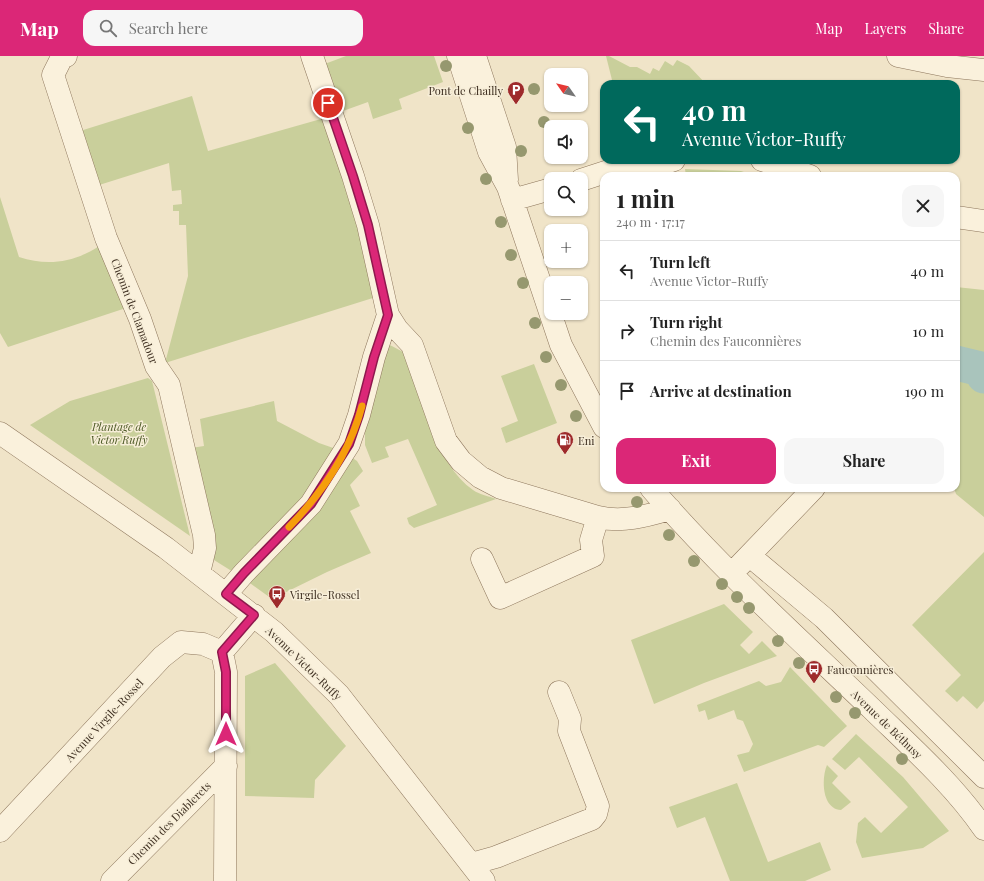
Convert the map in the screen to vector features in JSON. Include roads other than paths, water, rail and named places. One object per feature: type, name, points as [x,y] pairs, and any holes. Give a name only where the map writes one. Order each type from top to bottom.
[{"type":"street","name":"Chemin de Clamadour","points":[[66,56],[62,57],[53,75],[106,238],[140,319],[156,366],[169,385],[204,535],[205,548],[199,573]]},
{"type":"street","points":[[312,56],[368,225],[388,315],[397,329],[412,345],[446,442],[461,461],[480,477],[501,488],[598,517],[613,520],[638,518],[670,509]]},
{"type":"street","points":[[458,56],[489,152],[510,193],[561,345],[600,419]]},
{"type":"street","points":[[475,56],[505,147],[510,193]]},
{"type":"street","points":[[898,56],[947,61],[984,70]]},
{"type":"street","points":[[606,172],[621,167],[641,171],[662,164]]},
{"type":"street","points":[[774,164],[798,172]]},
{"type":"street","points":[[588,178],[600,174]]},
{"type":"street","points":[[510,193],[544,190]]},
{"type":"street","points":[[960,218],[984,221]]},
{"type":"street","points":[[226,594],[244,573],[311,504],[349,444],[359,415],[374,357],[388,315]]},
{"type":"street","name":"Avenue Victor-Ruffy","points":[[0,432],[166,548],[254,615],[339,695],[484,881]]},
{"type":"street","name":"Avenue de Béthusy","points":[[655,492],[732,574],[914,750],[962,799],[984,829]]},
{"type":"street","points":[[732,574],[810,492]]},
{"type":"street","points":[[482,559],[500,598],[593,556],[591,540],[598,517]]},
{"type":"street","points":[[750,556],[824,618],[984,777]]},
{"type":"street","points":[[222,652],[254,615]]},
{"type":"street","name":"Avenue Virgile-Rossel","points":[[0,831],[162,657],[181,642],[204,644],[222,652]]},
{"type":"street","name":"Chemin des Diablerets","points":[[222,652],[226,672],[225,881]]},
{"type":"street","points":[[471,864],[496,857],[592,819],[596,814],[598,806],[569,731],[570,719],[559,692]]},
{"type":"street","name":"Chemin des Diablerets","points":[[112,881],[226,766]]},
{"type":"waterway","points":[[960,364],[981,369],[984,376]]},
{"type":"place","name":"Pont de Chailly","points":[[516,105]]},
{"type":"place","name":"Eni","points":[[565,455]]},
{"type":"place","name":"Virgile-Rossel","points":[[277,609]]},
{"type":"place","name":"Fauconnières","points":[[814,684]]},
{"type":"park label","name":"Plantage de Victor Ruffy","points":[[119,432]]}]
